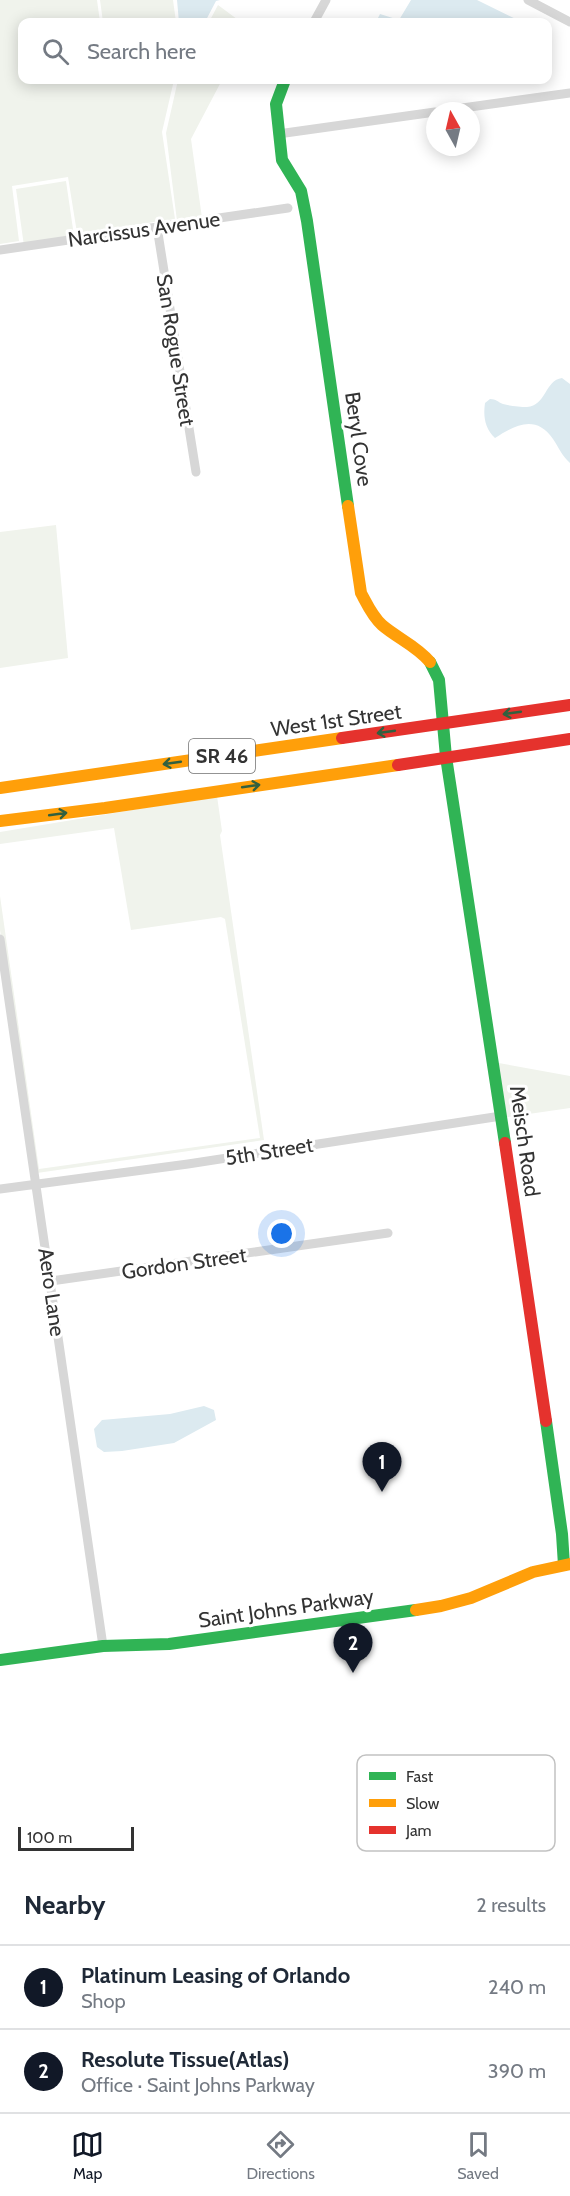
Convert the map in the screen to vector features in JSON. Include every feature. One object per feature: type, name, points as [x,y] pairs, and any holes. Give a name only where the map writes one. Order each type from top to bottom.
[{"type":"street","points":[[316,18],[326,0]]},
{"type":"street","points":[[528,0],[570,22]]},
{"type":"street","name":"Beryl Cove","points":[[284,84],[276,104],[278,134],[282,160],[301,191],[307,221],[361,593],[369,612],[382,625],[425,655],[435,670],[439,680],[444,724]]},
{"type":"street","points":[[480,106],[570,93]]},
{"type":"street","points":[[278,134],[426,113]]},
{"type":"street","name":"Narcissus Avenue","points":[[0,250],[288,208]]},
{"type":"street","name":"San Rogue Street","points":[[157,227],[196,472]]},
{"type":"street","name":"West 1st Street","points":[[0,788],[570,705]]},
{"type":"street","name":"Meisch Road","points":[[444,724],[446,757],[567,1565]]},
{"type":"street","name":"SR 46","points":[[0,821],[570,739]]},
{"type":"street","name":"Aero Lane","points":[[0,939],[103,1646]]},
{"type":"street","name":"5th Street","points":[[0,1189],[188,1164],[501,1116]]},
{"type":"street","name":"Gordon Street","points":[[51,1281],[388,1233]]},
{"type":"street","name":"Saint Johns Parkway","points":[[0,1660],[103,1646],[169,1644],[441,1606],[471,1598],[533,1572],[567,1565]]},
{"type":"shaded area","points":[[0,0],[97,0],[99,18],[18,18],[18,84],[173,84],[162,132],[175,219],[77,233],[68,177],[12,186],[19,241],[0,244]]},
{"type":"shaded area","points":[[100,0],[173,0],[175,18],[102,18]]},
{"type":"shaded area","points":[[177,0],[220,0],[216,1],[207,18],[179,18]]},
{"type":"shaded area","points":[[411,0],[477,0],[514,18],[400,18]]},
{"type":"shaded area","points":[[218,5],[236,18],[211,18]]},
{"type":"shaded area","points":[[380,14],[393,18],[378,18]]},
{"type":"shaded area","points":[[177,84],[220,84],[191,139],[202,218],[24,246],[16,189],[66,181],[74,236],[177,221],[166,133]]},
{"type":"shaded area","points":[[562,378],[570,384],[570,463],[553,439],[540,426],[525,424],[510,429],[495,438],[489,431],[484,413],[485,403],[490,399],[512,406],[533,406],[542,398],[552,383]]},
{"type":"shaded area","points":[[56,525],[68,658],[0,668],[0,532]]},
{"type":"shaded area","points":[[217,796],[222,831],[220,835],[264,1140],[37,1173],[0,930],[0,896],[39,1169],[260,1138],[225,919],[221,917],[131,930],[114,828],[0,844],[0,832]]},
{"type":"shaded area","points":[[493,1062],[570,1076],[570,1108],[495,1119],[487,1063]]},
{"type":"shaded area","points":[[204,1406],[214,1410],[216,1420],[174,1443],[104,1452],[97,1447],[94,1429],[102,1420],[170,1414]]},
{"type":"traffic: fast","points":[[284,84],[276,104],[282,160],[301,191],[307,221],[348,506]]},
{"type":"traffic: fast","points":[[430,662],[439,680],[446,757],[505,1143]]},
{"type":"traffic: fast","points":[[546,1421],[562,1534],[564,1565]]},
{"type":"traffic: fast","points":[[0,1660],[103,1646],[169,1644],[416,1610]]},
{"type":"traffic: slow","points":[[348,506],[361,593],[378,621],[419,651],[430,662]]},
{"type":"traffic: slow","points":[[0,788],[342,738]]},
{"type":"traffic: slow","points":[[0,821],[398,765]]},
{"type":"traffic: slow","points":[[416,1610],[471,1598],[533,1572],[570,1564]]},
{"type":"traffic: jam","points":[[342,738],[570,705]]},
{"type":"traffic: jam","points":[[398,765],[570,739]]},
{"type":"traffic: jam","points":[[505,1143],[546,1421]]},
{"type":"place","name":"Platinum Leasing of Orlando","points":[[382,1492]]},
{"type":"place","name":"Resolute Tissue(Atlas)","points":[[353,1673]]}]
